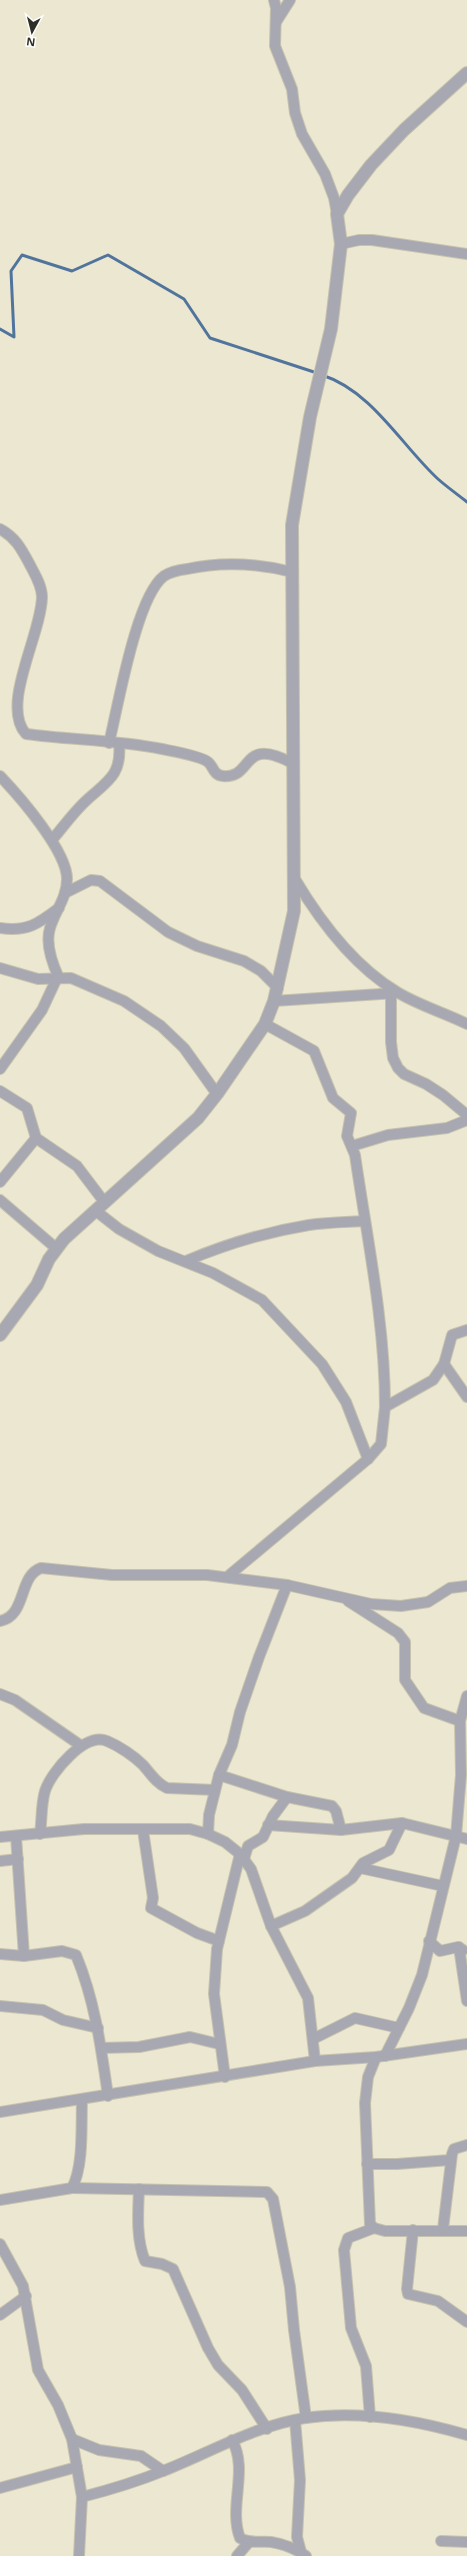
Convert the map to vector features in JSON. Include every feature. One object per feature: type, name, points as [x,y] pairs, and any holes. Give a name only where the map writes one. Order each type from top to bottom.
[{"type":"street","points":[[0,1335],[37,1284],[64,1239],[183,1133],[218,1094],[265,1024],[278,988],[294,911],[295,879],[292,763],[292,525],[310,417],[331,328],[341,244],[337,214],[325,174],[306,144],[298,123],[292,89],[275,46],[276,8],[274,0]]},
{"type":"street","points":[[275,24],[290,0]]},
{"type":"street","points":[[337,214],[348,195],[371,165],[404,130],[467,73]]},
{"type":"street","points":[[341,244],[359,240],[372,240],[467,254]]},
{"type":"street","points":[[0,529],[17,542],[42,590],[40,608],[8,689]]},
{"type":"street","points":[[52,840],[89,798],[107,784],[118,760],[114,743],[135,638],[149,599],[163,576],[174,571],[207,564],[227,563],[249,563],[292,572]]},
{"type":"street","points":[[7,713],[8,718],[17,728],[26,734],[161,749],[198,758],[209,763],[213,770],[222,776],[233,774],[256,754],[262,752],[274,754],[292,763]]},
{"type":"street","points":[[0,776],[52,840],[61,854],[67,879],[65,893],[48,935],[50,954],[58,978],[42,1010],[0,1069]]},
{"type":"street","points":[[295,879],[308,902],[336,937],[395,993],[467,1024]]},
{"type":"street","points":[[65,893],[91,880],[100,881],[168,932],[197,946],[244,961],[261,970],[278,988]]},
{"type":"street","points":[[0,928],[18,930],[26,928],[60,907]]},
{"type":"street","points":[[0,968],[29,978],[46,980],[58,978],[79,980],[142,1011],[184,1048],[218,1094]]},
{"type":"street","points":[[274,1001],[395,993]]},
{"type":"street","points":[[395,993],[391,1042],[393,1058],[398,1068],[404,1074],[426,1084],[443,1095],[467,1115]]},
{"type":"street","points":[[227,1577],[368,1459],[381,1444],[382,1414],[385,1407],[385,1367],[352,1146],[347,1136],[351,1113],[332,1098],[314,1052],[265,1024]]},
{"type":"street","points":[[0,1091],[27,1108],[36,1138],[77,1166],[105,1203]]},
{"type":"street","points":[[352,1146],[388,1136],[447,1128],[467,1120]]},
{"type":"street","points":[[2,1175],[36,1138]]},
{"type":"street","points":[[0,1200],[57,1249]]},
{"type":"street","points":[[96,1212],[119,1229],[158,1251],[186,1261],[262,1300],[294,1332],[322,1364],[346,1402],[368,1459]]},
{"type":"street","points":[[186,1261],[225,1245],[311,1224],[364,1221]]},
{"type":"street","points":[[385,1407],[429,1384],[444,1364],[452,1335],[467,1330]]},
{"type":"street","points":[[444,1364],[467,1397]]},
{"type":"street","points":[[0,1621],[14,1614],[32,1574],[41,1568],[112,1575],[207,1575],[227,1577],[287,1586],[371,1604],[414,1606],[428,1602],[450,1588],[467,1586]]},
{"type":"street","points":[[208,1834],[219,1775],[232,1745],[240,1712],[259,1657],[287,1586]]},
{"type":"street","points":[[343,1598],[398,1633],[405,1642],[405,1680],[424,1708],[460,1721]]},
{"type":"street","points":[[0,1694],[15,1700],[80,1745]]},
{"type":"street","points":[[374,2228],[369,2217],[366,2089],[380,2056],[399,2028],[419,1982],[456,1836],[461,1775],[460,1721],[467,1696]]},
{"type":"street","points":[[40,1834],[45,1791],[52,1778],[80,1745],[106,1740],[138,1761],[167,1788],[215,1790]]},
{"type":"street","points":[[219,1775],[287,1797],[334,1807],[340,1830]]},
{"type":"street","points":[[224,2077],[214,1994],[219,1941],[242,1857],[248,1846],[263,1837],[268,1825],[287,1797]]},
{"type":"street","points":[[271,1926],[305,1911],[349,1881],[363,1863],[389,1850],[402,1823]]},
{"type":"street","points":[[268,1825],[340,1830],[402,1823],[467,1839]]},
{"type":"street","points":[[0,1837],[84,1829],[190,1829],[208,1834],[242,1857],[251,1869],[271,1926],[308,1998],[315,2061]]},
{"type":"street","points":[[143,1830],[153,1898],[151,1908],[197,1933],[219,1941]]},
{"type":"street","points":[[16,1836],[24,1956]]},
{"type":"street","points":[[0,1861],[18,1859]]},
{"type":"street","points":[[360,1868],[443,1886]]},
{"type":"street","points":[[429,1941],[441,1951],[459,1947]]},
{"type":"street","points":[[459,1947],[467,1960]]},
{"type":"street","points":[[459,1947],[467,2001]]},
{"type":"street","points":[[0,1954],[24,1956],[59,1951],[74,1954],[91,1994],[98,2028],[108,2096]]},
{"type":"street","points":[[0,2006],[43,2010],[63,2020],[98,2028]]},
{"type":"street","points":[[313,2039],[355,2018],[399,2028]]},
{"type":"street","points":[[101,2048],[139,2047],[190,2037],[219,2044]]},
{"type":"street","points":[[0,2112],[108,2096],[315,2061],[380,2056],[467,2044]]},
{"type":"street","points":[[72,2188],[77,2174],[82,2099]]},
{"type":"street","points":[[443,2229],[450,2160],[454,2149],[467,2145]]},
{"type":"street","points":[[367,2164],[397,2164],[450,2160]]},
{"type":"street","points":[[0,2200],[72,2188],[267,2192],[273,2199],[290,2287],[294,2330],[306,2418]]},
{"type":"street","points":[[139,2189],[138,2222],[141,2252],[145,2262],[162,2264],[173,2269],[208,2348],[218,2365],[242,2390],[267,2429]]},
{"type":"street","points":[[370,2417],[366,2366],[351,2328],[344,2250],[348,2238],[374,2228],[385,2231],[443,2229],[467,2231]]},
{"type":"street","points":[[413,2230],[407,2289],[408,2294],[438,2301],[467,2322]]},
{"type":"street","points":[[0,2244],[23,2286],[38,2370],[58,2405],[72,2439],[82,2497],[79,2556]]},
{"type":"street","points":[[0,2315],[26,2296]]},
{"type":"street","points":[[82,2497],[163,2471],[232,2440],[295,2420],[306,2418],[370,2417],[407,2420],[467,2435]]},
{"type":"street","points":[[295,2420],[300,2480],[297,2537],[304,2554]]},
{"type":"street","points":[[72,2439],[99,2450],[141,2456],[163,2471]]},
{"type":"street","points":[[232,2440],[239,2456],[238,2532],[240,2538],[249,2542],[270,2542],[304,2554]]},
{"type":"street","points":[[0,2488],[76,2467]]},
{"type":"street","points":[[441,2541],[467,2542]]},
{"type":"street","points":[[237,2556],[249,2542]]},
{"type":"waterway","points":[[0,329],[14,337],[11,271],[22,255],[72,271],[108,255],[184,299],[210,338],[317,373]]},
{"type":"waterway","points":[[322,375],[340,383],[356,393],[371,406],[425,466],[438,479],[467,502]]}]
